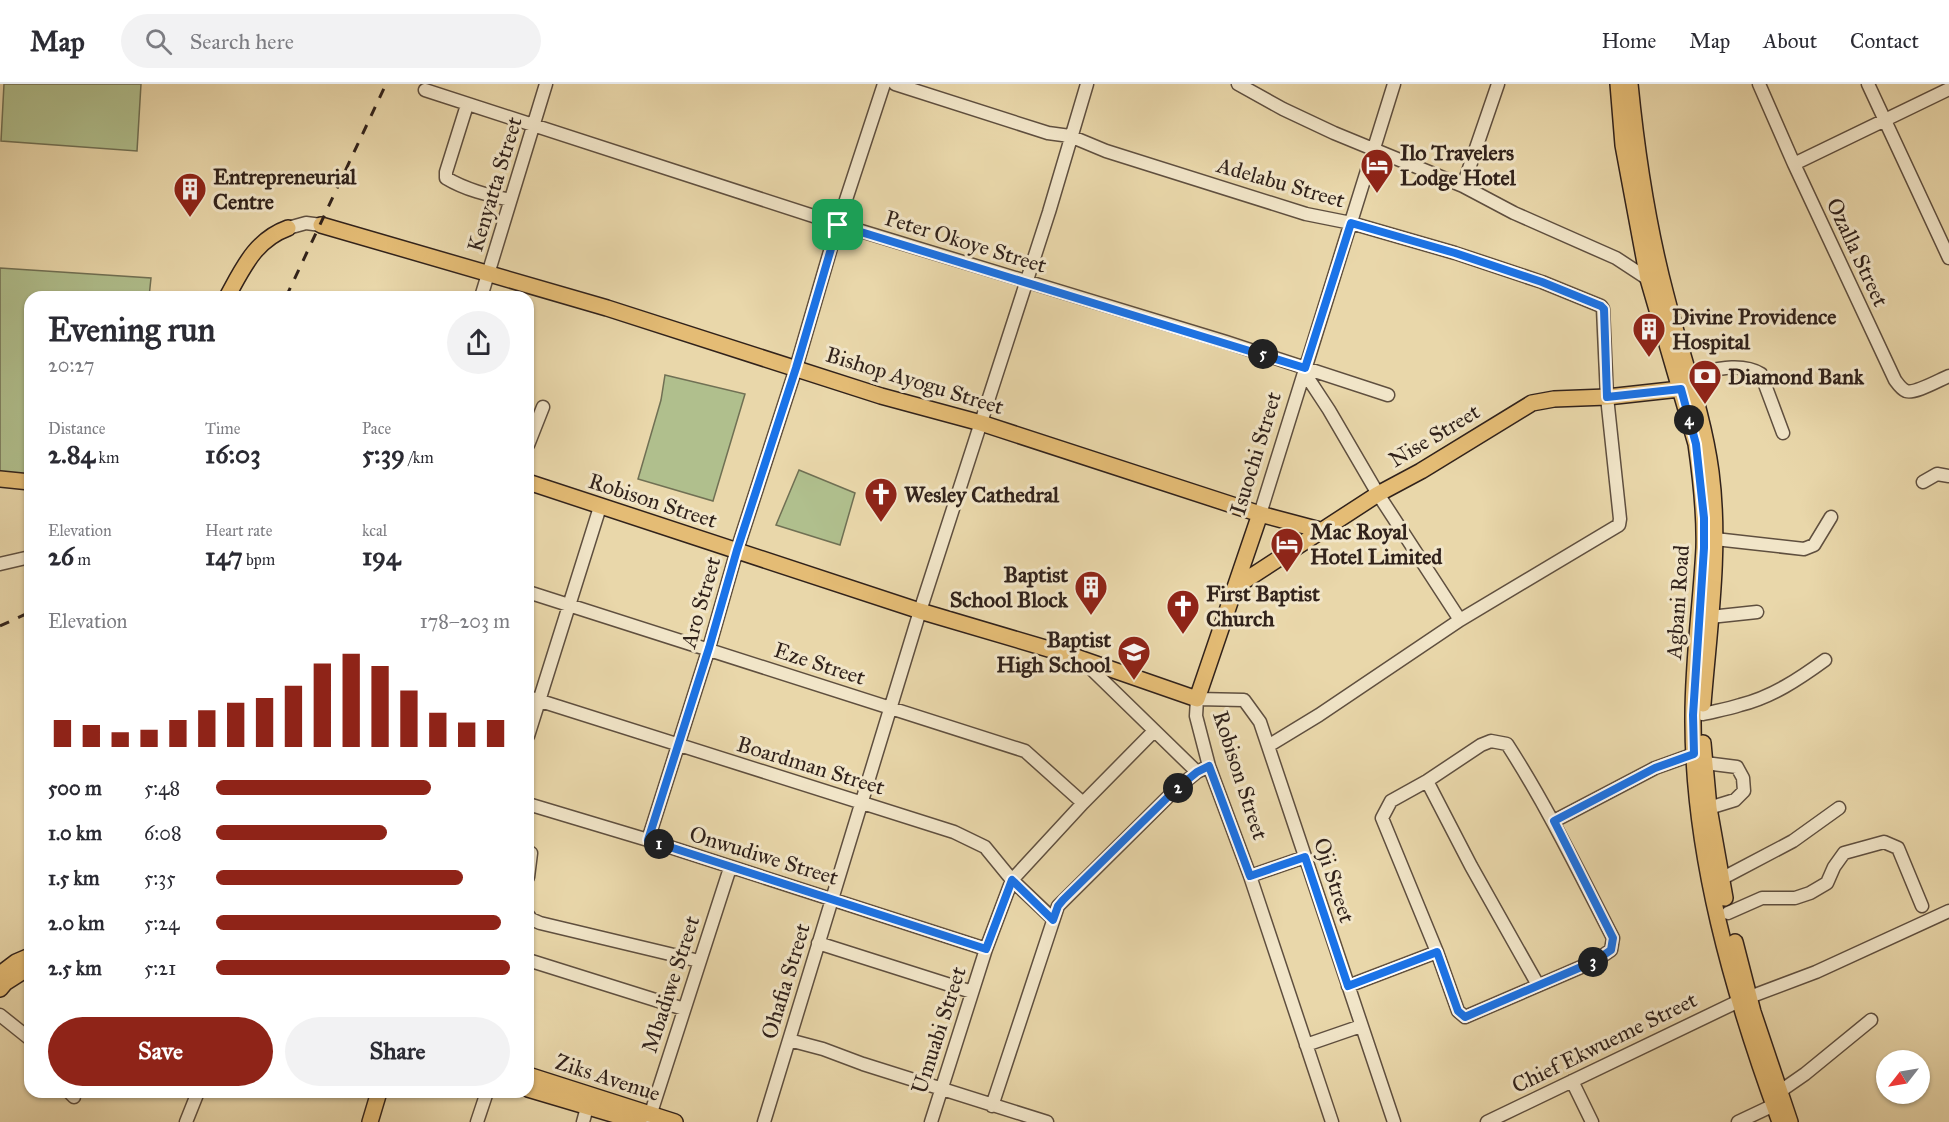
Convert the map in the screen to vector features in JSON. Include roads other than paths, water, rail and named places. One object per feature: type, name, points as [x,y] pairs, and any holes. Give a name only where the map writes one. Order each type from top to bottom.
[{"type":"main road","name":"Agbani Road","points":[[1618,84],[1623,145],[1655,281],[1707,447],[1713,497],[1714,539],[1699,758],[1699,817],[1708,873],[1744,1000]]},
{"type":"main road","name":"Agbani Road","points":[[1630,84],[1655,281]]},
{"type":"main road","name":"Bishop Ayogu Street","points":[[321,225],[489,272],[881,396],[981,423],[1260,514],[1320,530]]},
{"type":"main road","points":[[231,291],[250,258],[264,241],[275,232],[288,228]]},
{"type":"main road","name":"Agbani Road","points":[[1686,384],[1696,444],[1704,518],[1693,715],[1699,758],[1752,1047],[1790,1122]]},
{"type":"main road","name":"Nise Street","points":[[1235,587],[1378,494],[1421,471],[1532,403],[1554,399],[1607,397],[1686,384]]},
{"type":"main road","points":[[0,479],[24,481]]},
{"type":"main road","name":"Robison Street","points":[[534,484],[920,610],[1079,658],[1197,699]]},
{"type":"main road","points":[[0,489],[24,491]]},
{"type":"main road","name":"Isuochi Street","points":[[1197,699],[1260,514]]},
{"type":"main road","points":[[0,974],[24,959]]},
{"type":"main road","points":[[0,989],[24,971]]},
{"type":"main road","name":"Ziks Avenue","points":[[534,1078],[589,1101],[646,1119],[675,1122]]},
{"type":"main road","name":"Ziks Avenue","points":[[534,1090],[589,1101]]},
{"type":"main road","points":[[370,1122],[376,1098]]},
{"type":"main road","name":"Agbani Road","points":[[1776,1098],[1780,1122]]},
{"type":"street","name":"Kenyatta Street","points":[[483,291],[546,84]]},
{"type":"street","name":"Aro Street","points":[[648,840],[709,648],[737,550],[796,368],[838,225],[884,84]]},
{"type":"street","name":"Adelabu Street","points":[[895,84],[1047,133],[1070,136],[1106,151],[1306,214],[1351,223],[1455,253],[1542,282],[1601,306],[1604,309],[1607,397]]},
{"type":"street","name":"Ohafia Street","points":[[764,1122],[920,610],[1049,212],[1087,84]]},
{"type":"street","points":[[1238,84],[1283,109],[1372,150],[1463,186],[1514,213],[1616,258],[1655,281]]},
{"type":"street","name":"Isuochi Street","points":[[1260,514],[1394,84]]},
{"type":"street","points":[[1463,186],[1498,84]]},
{"type":"street","name":"Ozalla Street","points":[[1759,84],[1882,353],[1902,389],[1908,392],[1917,390],[1949,376]]},
{"type":"street","points":[[1868,84],[1949,258]]},
{"type":"street","points":[[1794,164],[1949,89]]},
{"type":"street","name":"Peter Okoye Street","points":[[425,90],[838,225],[1026,281],[1388,395]]},
{"type":"street","points":[[467,105],[446,178],[472,190],[510,200]]},
{"type":"street","name":"Bishop Ayogu Street","points":[[288,228],[306,223],[321,225]]},
{"type":"street","points":[[1686,384],[1728,368],[1758,372],[1761,374],[1783,433]]},
{"type":"street","points":[[1304,370],[1378,494],[1460,620]]},
{"type":"street","points":[[1268,746],[1319,715],[1460,620],[1619,525],[1607,397]]},
{"type":"street","points":[[534,430],[543,407]]},
{"type":"street","points":[[1923,482],[1937,474],[1949,476]]},
{"type":"street","points":[[534,699],[569,605],[600,507]]},
{"type":"street","points":[[1714,539],[1804,549],[1814,545],[1831,517]]},
{"type":"street","points":[[0,564],[24,558]]},
{"type":"street","name":"Eze Street","points":[[534,594],[1024,750],[1083,803]]},
{"type":"street","points":[[1710,617],[1757,612]]},
{"type":"street","points":[[1079,658],[1197,772]]},
{"type":"street","points":[[1703,714],[1740,705],[1778,691],[1825,660]]},
{"type":"street","name":"Boardman Street","points":[[534,699],[954,832],[977,842],[989,852],[1012,880],[1053,920]]},
{"type":"street","name":"Oji Street","points":[[1197,699],[1244,700],[1260,722],[1395,1122]]},
{"type":"street","name":"Robison Street","points":[[1197,699],[1196,716],[1209,766],[1250,876],[1332,1122]]},
{"type":"street","name":"Umuabi Street","points":[[931,1122],[986,949],[1012,880],[1154,731]]},
{"type":"street","points":[[1491,741],[1507,744],[1554,821],[1613,938],[1611,950],[1604,956],[1465,1017],[1458,1011],[1437,952],[1382,818],[1384,810],[1391,801],[1491,741]]},
{"type":"street","points":[[1554,821],[1655,768],[1699,758],[1737,767],[1743,778],[1744,791],[1735,800],[1709,808]]},
{"type":"street","points":[[992,1106],[1058,906],[1175,790],[1197,772],[1209,766]]},
{"type":"street","points":[[1427,781],[1471,866],[1538,985]]},
{"type":"street","name":"Onwudiwe Street","points":[[534,806],[832,898],[986,949]]},
{"type":"street","points":[[1720,879],[1793,841],[1839,808]]},
{"type":"street","points":[[1728,913],[1762,898],[1795,898],[1810,893],[1827,883],[1844,853],[1884,842],[1898,849],[1922,906]]},
{"type":"street","points":[[1250,876],[1305,857]]},
{"type":"street","name":"Mbadiwe Street","points":[[646,1119],[730,868]]},
{"type":"street","name":"Chief Ekwueme Street","points":[[1487,1122],[1744,1000],[1816,972],[1949,911]]},
{"type":"street","points":[[534,920],[699,961]]},
{"type":"street","points":[[818,943],[972,992]]},
{"type":"street","points":[[1348,986],[1437,952]]},
{"type":"street","points":[[534,962],[684,1009]]},
{"type":"street","points":[[0,1015],[24,1035]]},
{"type":"street","points":[[1738,1122],[1776,1098],[1871,1020]]},
{"type":"street","points":[[1306,1045],[1361,1026]]},
{"type":"street","points":[[789,1040],[1047,1122]]},
{"type":"street","points":[[1572,1081],[1592,1122]]},
{"type":"street","points":[[186,1122],[196,1098]]},
{"type":"street","points":[[477,1122],[485,1098]]},
{"type":"street","points":[[583,1122],[589,1101]]},
{"type":"railway","points":[[289,291],[386,84]]},
{"type":"railway","points":[[0,626],[24,615]]},
{"type":"place","name":"Ilo Travelers Lodge Hotel","points":[[1377,194]]},
{"type":"place","name":"Entrepreneurial Centre","points":[[190,218]]},
{"type":"place","name":"Divine Providence Hospital","points":[[1649,358]]},
{"type":"place","name":"Diamond Bank","points":[[1705,405]]},
{"type":"place","name":"Wesley Cathedral","points":[[881,523]]},
{"type":"place","name":"Mac Royal Hotel Limited","points":[[1287,573]]},
{"type":"place","name":"Baptist School Block","points":[[1091,616]]},
{"type":"place","name":"First Baptist Church","points":[[1183,635]]},
{"type":"place","name":"Baptist High School","points":[[1134,681]]}]
